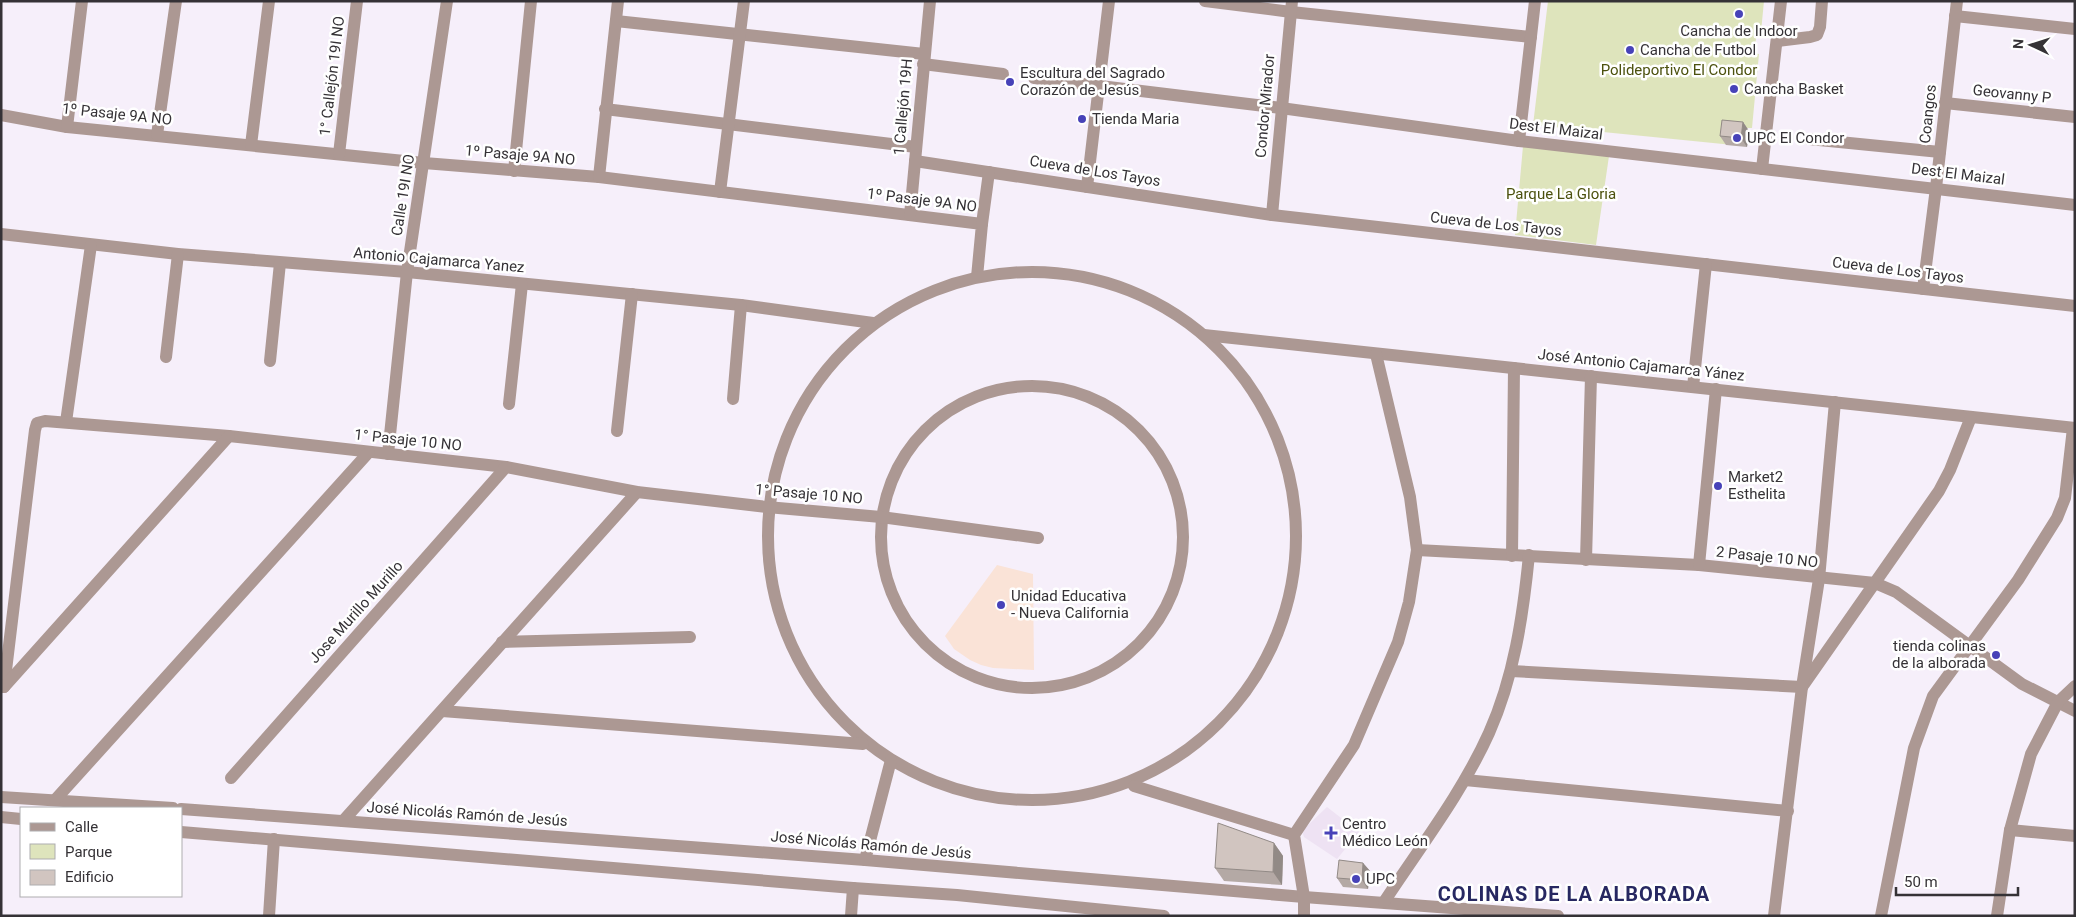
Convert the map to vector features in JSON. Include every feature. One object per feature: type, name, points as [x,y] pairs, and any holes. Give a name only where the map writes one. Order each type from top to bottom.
[{"type":"street","points":[[67,127],[82,1]]},
{"type":"street","points":[[157,135],[176,1]]},
{"type":"street","points":[[251,145],[269,1]]},
{"type":"street","name":"1° Callejón 19I NO","points":[[339,154],[357,1]]},
{"type":"street","name":"Calle 19I NO","points":[[388,454],[407,272],[447,1]]},
{"type":"street","points":[[514,171],[531,1]]},
{"type":"street","points":[[599,177],[618,1]]},
{"type":"street","points":[[720,192],[744,1]]},
{"type":"street","name":"1 Callejón 19H","points":[[910,215],[930,1]]},
{"type":"street","points":[[1087,187],[1109,1]]},
{"type":"street","points":[[1205,1],[1292,7],[1531,37]]},
{"type":"street","points":[[1519,141],[1535,1]]},
{"type":"street","points":[[1762,169],[1781,1]]},
{"type":"street","points":[[1777,41],[1817,35],[1822,1]]},
{"type":"street","name":"Coangos","points":[[1923,289],[1957,1]]},
{"type":"street","name":"Condor Mirador","points":[[1272,215],[1292,7]]},
{"type":"street","points":[[1955,16],[2075,29]]},
{"type":"street","points":[[616,21],[740,33],[924,59],[1003,74]]},
{"type":"street","name":"Dest El Maizal","points":[[1034,78],[1281,108],[1519,141],[2075,205]]},
{"type":"street","name":"Geovanny P","points":[[1945,103],[2075,117]]},
{"type":"street","points":[[606,109],[916,147]]},
{"type":"street","name":"1º Pasaje 9A NO","points":[[1,115],[67,127],[424,163],[599,177],[982,224],[977,277]]},
{"type":"street","points":[[1809,140],[1940,152]]},
{"type":"street","name":"Cueva de Los Tayos","points":[[914,161],[1272,215],[2075,306]]},
{"type":"street","points":[[982,224],[989,172]]},
{"type":"street","name":"Antonio Cajamarca Yanez","points":[[1,234],[280,264],[407,272],[741,305],[873,323]]},
{"type":"street","points":[[66,422],[91,245]]},
{"type":"street","points":[[166,357],[178,254]]},
{"type":"street","points":[[270,361],[280,264]]},
{"type":"street","points":[[1694,387],[1706,264]]},
{"type":"street","points":[[1037,271],[1097,279],[1154,301],[1204,335],[1255,394],[1287,464],[1297,541],[1294,561],[1285,618],[1252,688],[1200,746],[1134,786],[1083,795],[1022,794],[957,780],[891,760],[863,744],[805,680],[771,597],[767,507],[785,436],[821,374],[873,323],[923,294],[977,277],[1037,271]]},
{"type":"street","points":[[509,404],[522,284]]},
{"type":"street","points":[[617,431],[632,294]]},
{"type":"street","points":[[733,399],[741,305]]},
{"type":"street","name":"José Antonio Cajamarca Yánez","points":[[1204,335],[2074,428]]},
{"type":"street","points":[[1304,916],[1304,897],[1294,835],[1358,736],[1398,642],[1408,602],[1417,550],[1410,498],[1376,354]]},
{"type":"street","points":[[1512,556],[1514,368]]},
{"type":"street","points":[[1586,560],[1591,376]]},
{"type":"street","points":[[1014,386],[1024,386],[1064,388],[1110,407],[1148,440],[1173,483],[1183,532],[1176,582],[1154,627],[1119,662],[1074,684],[1024,690],[975,679],[932,653],[900,615],[883,568],[881,517],[896,469],[925,429],[966,400],[1014,386]]},
{"type":"street","points":[[1699,565],[1716,389]]},
{"type":"street","points":[[1774,916],[1802,687],[1819,579],[1835,402]]},
{"type":"street","points":[[1802,687],[1939,491],[1950,470],[1971,417]]},
{"type":"street","name":"1° Pasaje 10 NO","points":[[3,689],[35,430],[37,423],[45,421],[229,436],[506,467],[636,492],[767,507],[881,517],[1038,538]]},
{"type":"street","points":[[1881,916],[1914,748],[1933,696],[2018,580],[2057,518],[2065,498],[2074,428]]},
{"type":"street","points":[[3,689],[229,436]]},
{"type":"street","points":[[55,800],[369,452]]},
{"type":"street","name":"Jose Murillo Murillo","points":[[231,778],[506,467]]},
{"type":"street","points":[[343,821],[636,492]]},
{"type":"street","name":"2 Pasaje 10 NO","points":[[1417,550],[1699,565],[1819,579],[1875,583],[1896,592],[2022,684],[2075,711]]},
{"type":"street","points":[[1384,902],[1464,780],[1489,733],[1511,671],[1524,613],[1529,556]]},
{"type":"street","points":[[502,642],[690,637]]},
{"type":"street","points":[[1511,671],[1802,687]]},
{"type":"street","points":[[1997,916],[2010,830],[2031,754],[2058,702],[2075,686]]},
{"type":"street","points":[[442,711],[863,744]]},
{"type":"street","points":[[865,860],[891,760]]},
{"type":"street","points":[[1464,780],[1788,811]]},
{"type":"street","points":[[1134,786],[1294,835]]},
{"type":"street","points":[[1,797],[158,807]]},
{"type":"street","name":"José Nicolás Ramón de Jesús","points":[[182,809],[865,860],[1304,897],[1558,916]]},
{"type":"street","points":[[1,817],[20,819]]},
{"type":"street","points":[[2010,830],[2075,836]]},
{"type":"street","points":[[182,832],[957,895],[1069,911],[1164,916]]},
{"type":"street","points":[[269,916],[274,839]]},
{"type":"street","points":[[851,916],[853,888]]},
{"type":"shaded area","name":"Unidad Educativa - Nueva California","points":[[997,565],[1033,574],[1034,670],[993,668],[981,665],[954,649],[945,636]]},
{"type":"shaded area","name":"Centro Médico León","points":[[1327,807],[1359,832],[1337,859],[1304,837],[1303,834],[1304,829]]},
{"type":"green space","name":"Polideportivo El Condor","points":[[1548,1],[1764,1],[1761,32],[1757,32],[1754,53],[1759,54],[1752,128],[1745,128],[1743,146],[1533,125]]},
{"type":"green space","name":"Parque La Gloria","points":[[1523,146],[1609,156],[1596,245],[1515,235]]},
{"type":"building","points":[[1722,120],[1743,122],[1741,138],[1720,136]]},
{"type":"building","points":[[1218,823],[1274,843],[1273,872],[1215,868]]},
{"type":"building","points":[[1339,860],[1363,863],[1362,880],[1337,878]]},
{"type":"place","name":"Cancha de Indoor","points":[[1739,14]]},
{"type":"place","name":"Cancha de Futbol","points":[[1630,50]]},
{"type":"place","name":"Escultura del Sagrado Corazón de Jesús","points":[[1010,82]]},
{"type":"place","name":"Cancha Basket","points":[[1734,89]]},
{"type":"place","name":"Tienda Maria","points":[[1082,119]]},
{"type":"place","name":"UPC El Condor","points":[[1737,138]]},
{"type":"place","name":"Market2 Esthelita","points":[[1718,486]]},
{"type":"place","name":"Unidad Educativa - Nueva California","points":[[1001,605]]},
{"type":"place","name":"tienda colinas de la alborada","points":[[1996,655]]},
{"type":"place","name":"Centro Médico León","points":[[1331,833]]},
{"type":"place","name":"UPC","points":[[1356,879]]},
{"type":"district","name":"COLINAS DE LA ALBORADA","points":[[1574,894]]}]
